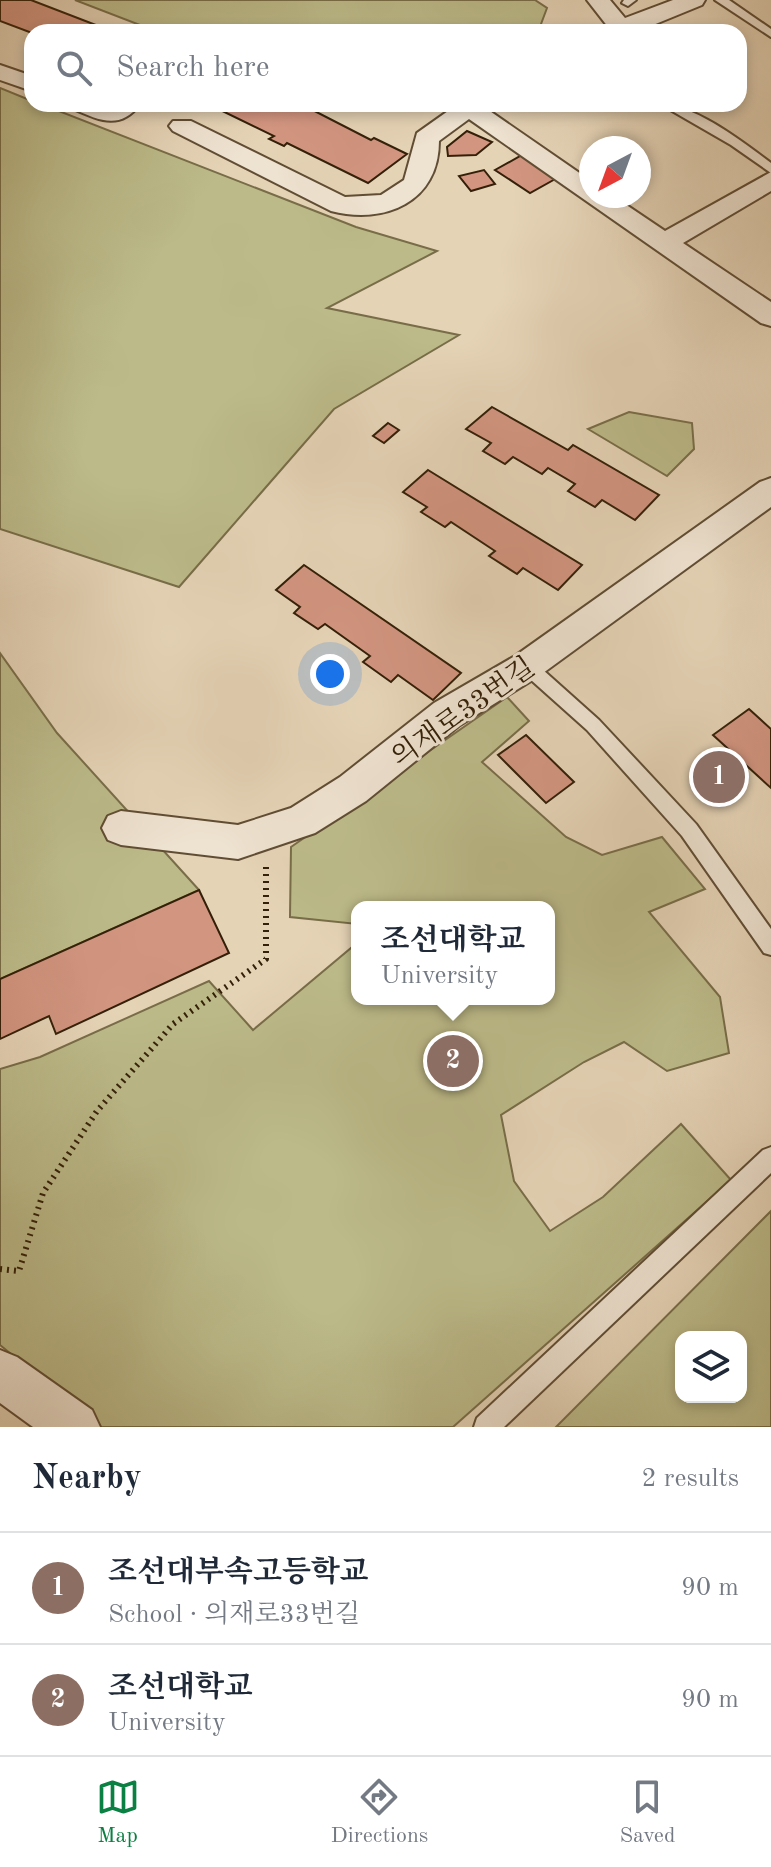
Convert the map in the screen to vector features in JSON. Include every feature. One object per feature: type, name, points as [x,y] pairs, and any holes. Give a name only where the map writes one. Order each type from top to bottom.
[{"type":"street","points":[[598,0],[618,24]]},
{"type":"street","points":[[637,24],[694,0]]},
{"type":"street","points":[[0,72],[24,81]]},
{"type":"street","points":[[182,126],[340,205],[353,207],[404,195],[420,181],[428,162],[426,138],[461,112]]},
{"type":"street","points":[[480,112],[579,185]]},
{"type":"street","points":[[664,243],[771,180]]},
{"type":"street","points":[[612,208],[771,316]]},
{"type":"street","name":"의재로33번길","points":[[121,828],[217,842],[266,835],[334,803],[447,714],[527,666],[771,490]]},
{"type":"street","points":[[0,1374],[75,1427]]},
{"type":"lane","points":[[721,0],[771,34]]},
{"type":"lane","points":[[681,112],[735,142],[771,169]]},
{"type":"lane","points":[[527,666],[593,725],[689,830],[771,946]]},
{"type":"lane","points":[[486,1427],[771,1158]]},
{"type":"path","points":[[0,1269],[19,1271],[43,1193],[116,1089],[173,1024],[266,959],[266,835]]},
{"type":"shaded area","points":[[75,0],[535,0],[547,8],[541,24],[137,24]]},
{"type":"shaded area","points":[[0,88],[24,98],[24,112],[61,112],[356,227],[437,251],[327,308],[459,335],[334,409],[179,587],[0,529]]},
{"type":"shaded area","points":[[629,412],[692,423],[694,449],[667,476],[588,429]]},
{"type":"shaded area","points":[[0,653],[57,733],[199,890],[0,979]]},
{"type":"shaded area","points":[[507,697],[529,721],[482,762],[566,837],[602,855],[662,837],[705,889],[649,912],[720,997],[729,1053],[667,1071],[624,1042],[584,1062],[501,1115],[514,1181],[550,1231],[603,1197],[681,1124],[731,1180],[453,1427],[101,1427],[0,1345],[0,1069],[40,1057],[209,981],[253,1030],[351,948],[351,1005],[555,1005],[555,901],[351,901],[351,923],[290,917],[291,847]]},
{"type":"shaded area","points":[[771,1211],[771,1427],[556,1427]]},
{"type":"building","points":[[0,0],[31,0],[93,24],[24,24],[24,30],[0,21]]},
{"type":"building","points":[[224,112],[317,112],[371,140],[374,138],[407,154],[368,183],[287,143],[284,146],[269,139],[274,136]]},
{"type":"building","points":[[467,131],[492,142],[476,155],[448,156],[447,147]]},
{"type":"building","points":[[522,155],[557,178],[530,193],[495,170]]},
{"type":"building","points":[[484,170],[495,184],[471,191],[459,176]]},
{"type":"building","points":[[492,407],[568,450],[573,445],[659,495],[635,520],[602,500],[595,507],[568,491],[575,484],[548,468],[542,474],[513,457],[505,464],[483,451],[491,443],[466,429]]},
{"type":"building","points":[[388,423],[399,430],[384,443],[373,436]]},
{"type":"building","points":[[428,470],[582,565],[558,590],[523,568],[517,574],[489,556],[495,551],[451,522],[445,527],[421,512],[427,507],[403,492]]},
{"type":"building","points":[[304,565],[461,673],[433,700],[398,675],[391,682],[363,662],[370,656],[325,624],[318,629],[294,613],[300,607],[276,590]]},
{"type":"building","points":[[749,709],[771,729],[771,788],[713,735]]},
{"type":"building","points":[[526,735],[574,782],[546,803],[498,755]]},
{"type":"building","points":[[199,890],[229,953],[56,1034],[49,1016],[0,1039],[0,979]]},
{"type":"place","name":"조선대부속고등학교","points":[[719,777]]},
{"type":"place","name":"조선대학교","points":[[453,1061]]}]
